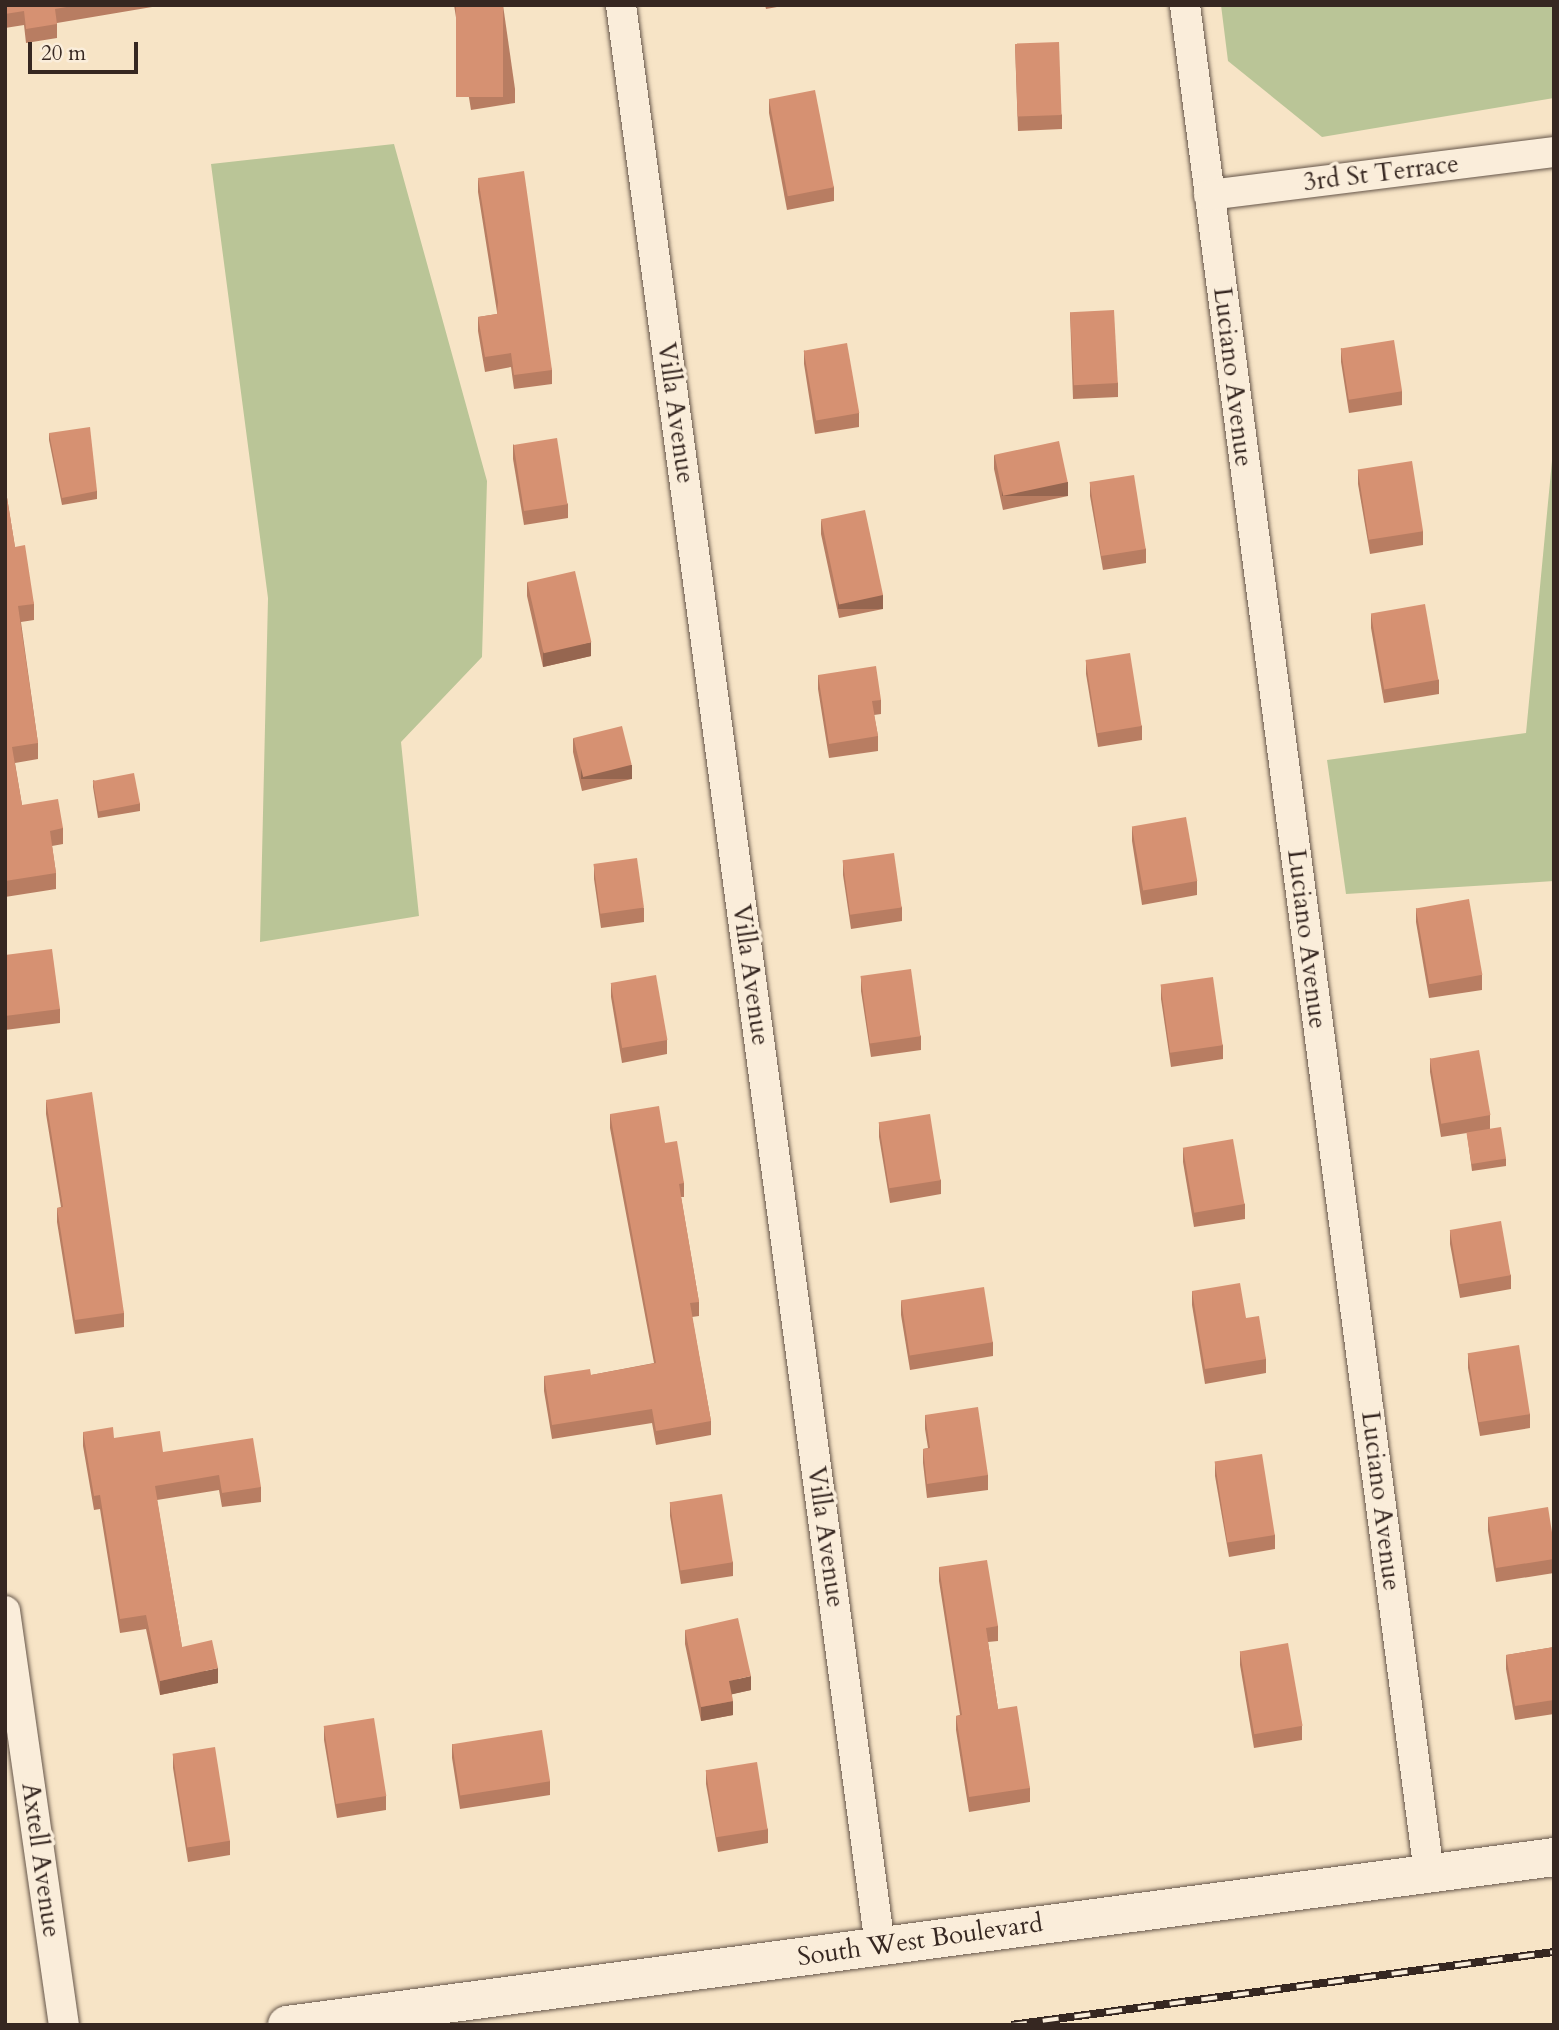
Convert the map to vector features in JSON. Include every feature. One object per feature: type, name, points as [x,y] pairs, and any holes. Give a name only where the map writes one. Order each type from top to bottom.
[{"type":"main road","name":"South West Boulevard","points":[[287,2025],[1554,1857]]},
{"type":"street","name":"Villa Avenue","points":[[621,5],[880,1945]]},
{"type":"street","name":"Luciano Avenue","points":[[1185,5],[1429,1873]]},
{"type":"street","name":"3rd St Terrace","points":[[1209,195],[1554,152]]},
{"type":"street","name":"Axtell Avenue","points":[[5,1611],[64,2025]]},
{"type":"green space","points":[[1221,5],[1554,5],[1554,98],[1322,137],[1228,61]]},
{"type":"green space","points":[[394,144],[487,481],[482,657],[401,742],[419,916],[260,942],[268,598],[211,164]]},
{"type":"green space","points":[[1554,440],[1554,881],[1346,894],[1327,760],[1526,733]]},
{"type":"building","points":[[5,5],[78,5],[55,9],[57,24],[26,29],[24,11],[5,14]]},
{"type":"building","points":[[456,5],[503,5],[503,97],[456,97]]},
{"type":"building","points":[[1059,42],[1062,115],[1018,116],[1015,44]]},
{"type":"building","points":[[815,90],[834,187],[788,196],[769,99]]},
{"type":"building","points":[[524,171],[552,370],[514,375],[511,353],[485,357],[478,317],[497,314],[498,302],[478,178]]},
{"type":"building","points":[[1114,310],[1118,383],[1074,385],[1070,312]]},
{"type":"building","points":[[1394,340],[1402,391],[1349,400],[1341,348]]},
{"type":"building","points":[[847,343],[859,413],[816,421],[804,351]]},
{"type":"building","points":[[90,427],[97,491],[62,498],[49,433]]},
{"type":"building","points":[[557,438],[567,504],[524,511],[514,445]]},
{"type":"building","points":[[1059,441],[1068,482],[1003,496],[994,455]]},
{"type":"building","points":[[1412,461],[1423,531],[1369,540],[1358,470]]},
{"type":"building","points":[[1134,475],[1146,549],[1101,556],[1090,482]]},
{"type":"building","points":[[5,485],[15,547],[25,545],[34,604],[18,606],[38,743],[12,747],[22,805],[58,799],[63,828],[50,831],[56,873],[5,881]]},
{"type":"building","points":[[865,510],[883,595],[839,604],[821,519]]},
{"type":"building","points":[[575,571],[591,642],[544,653],[527,582]]},
{"type":"building","points":[[1425,604],[1438,680],[1384,689],[1371,614]]},
{"type":"building","points":[[1130,653],[1142,726],[1097,733],[1086,660]]},
{"type":"building","points":[[876,666],[881,700],[872,701],[878,736],[829,744],[818,675]]},
{"type":"building","points":[[622,726],[632,765],[583,777],[573,738]]},
{"type":"building","points":[[134,773],[140,803],[99,811],[93,781]]},
{"type":"building","points":[[1186,817],[1197,881],[1143,891],[1132,827]]},
{"type":"building","points":[[894,853],[902,907],[850,915],[843,860]]},
{"type":"building","points":[[637,858],[644,908],[600,914],[593,864]]},
{"type":"building","points":[[1469,899],[1482,975],[1429,984],[1416,908]]},
{"type":"building","points":[[52,949],[60,1009],[5,1016],[5,955]]},
{"type":"building","points":[[911,969],[920,1036],[870,1043],[860,976]]},
{"type":"building","points":[[656,975],[667,1040],[622,1048],[611,983]]},
{"type":"building","points":[[1213,977],[1223,1045],[1170,1053],[1161,984]]},
{"type":"building","points":[[1479,1050],[1490,1115],[1441,1124],[1430,1059]]},
{"type":"building","points":[[92,1092],[124,1313],[75,1320],[57,1208],[63,1207],[46,1100]]},
{"type":"building","points":[[659,1106],[665,1143],[677,1141],[684,1183],[679,1184],[699,1302],[690,1303],[711,1421],[656,1431],[652,1409],[552,1425],[544,1376],[590,1369],[591,1375],[656,1363],[610,1114]]},
{"type":"building","points":[[930,1114],[940,1180],[889,1188],[879,1122]]},
{"type":"building","points":[[1501,1127],[1506,1159],[1471,1164],[1466,1132]]},
{"type":"building","points":[[1233,1139],[1244,1204],[1194,1213],[1183,1148]]},
{"type":"building","points":[[1501,1221],[1511,1275],[1459,1284],[1450,1230]]},
{"type":"building","points":[[1240,1283],[1246,1318],[1259,1316],[1266,1359],[1205,1369],[1192,1291]]},
{"type":"building","points":[[984,1287],[993,1342],[910,1355],[901,1300]]},
{"type":"building","points":[[1519,1345],[1530,1414],[1479,1422],[1468,1353]]},
{"type":"building","points":[[978,1407],[988,1475],[927,1484],[923,1449],[930,1448],[925,1415]]},
{"type":"building","points":[[113,1427],[114,1438],[160,1431],[163,1452],[253,1438],[261,1487],[222,1493],[219,1475],[155,1486],[182,1647],[212,1640],[218,1668],[160,1681],[146,1615],[120,1619],[100,1495],[94,1496],[83,1432]]},
{"type":"building","points":[[1262,1454],[1275,1535],[1227,1542],[1215,1462]]},
{"type":"building","points":[[722,1494],[733,1562],[680,1570],[670,1502]]},
{"type":"building","points":[[1548,1507],[1554,1559],[1496,1568],[1488,1517]]},
{"type":"building","points":[[987,1560],[998,1626],[986,1628],[998,1709],[1017,1706],[1030,1788],[969,1797],[956,1716],[962,1715],[939,1567]]},
{"type":"building","points":[[738,1618],[751,1676],[729,1681],[733,1701],[701,1707],[685,1630]]},
{"type":"building","points":[[1288,1643],[1303,1726],[1254,1734],[1240,1652]]},
{"type":"building","points":[[1554,1647],[1554,1700],[1515,1706],[1506,1655]]},
{"type":"building","points":[[374,1718],[386,1796],[336,1804],[324,1726]]},
{"type":"building","points":[[542,1730],[550,1781],[460,1796],[452,1744]]},
{"type":"building","points":[[215,1747],[230,1841],[187,1848],[173,1754]]},
{"type":"building","points":[[757,1762],[768,1829],[716,1837],[706,1770]]},
{"type":"railway","points":[[1011,2025],[1554,1952]]}]
